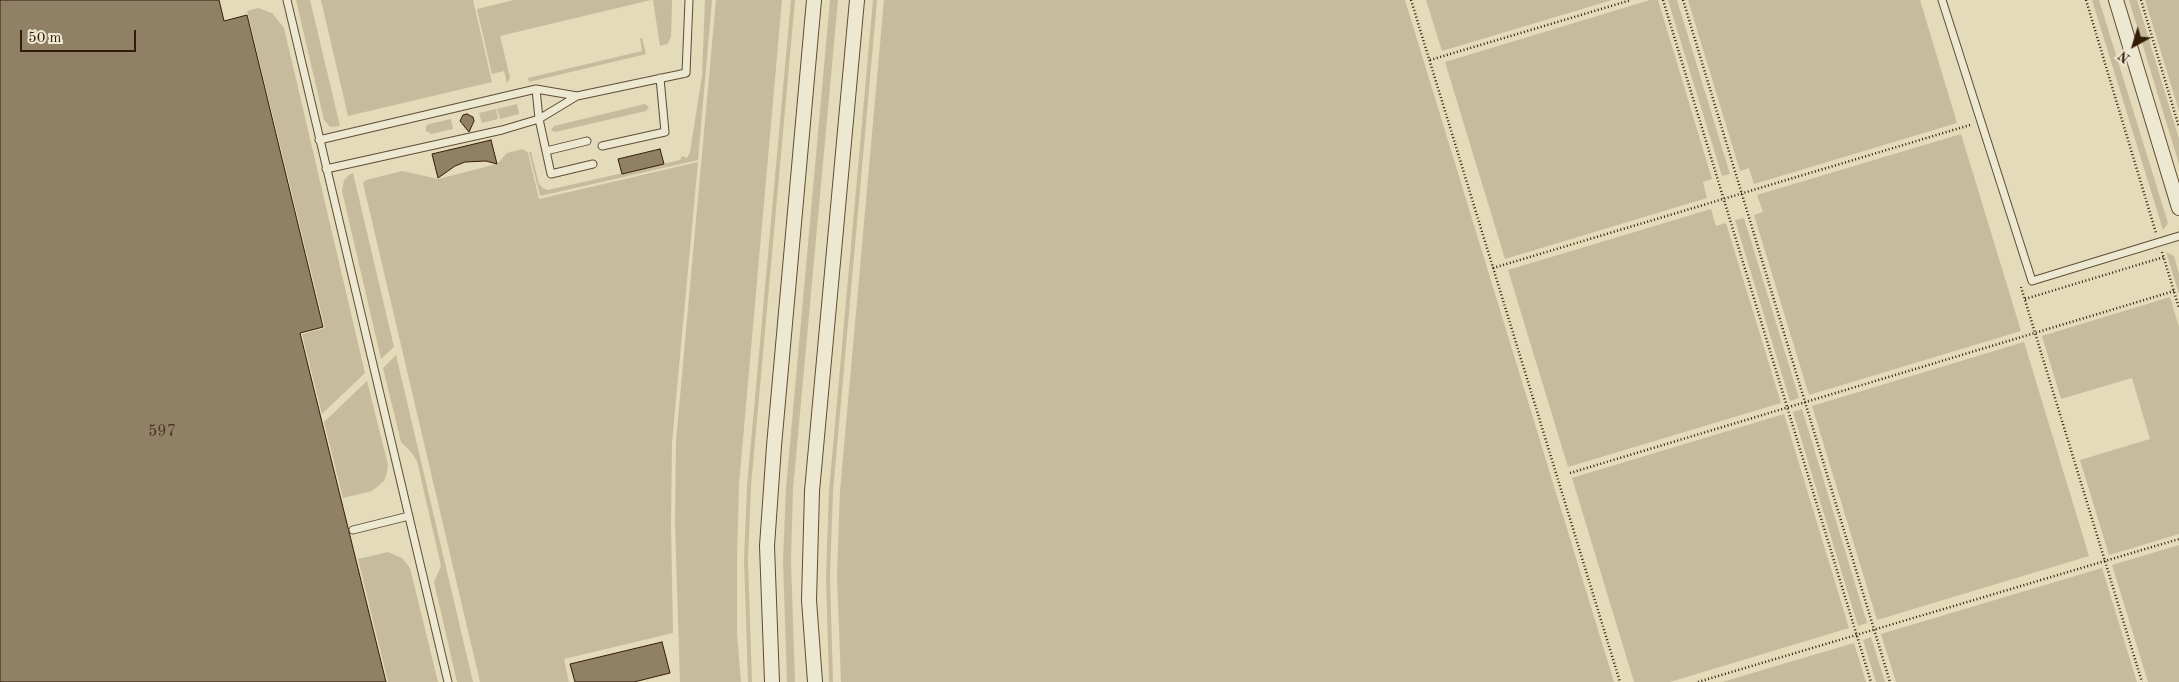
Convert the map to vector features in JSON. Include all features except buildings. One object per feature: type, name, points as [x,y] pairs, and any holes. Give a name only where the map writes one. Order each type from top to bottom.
[{"type":"street","points":[[772,682],[767,546],[774,446],[814,0]]},
{"type":"street","points":[[815,682],[809,600],[812,490],[857,0]]},
{"type":"street","points":[[2116,0],[2179,208]]},
{"type":"lane","points":[[287,0],[448,682]]},
{"type":"lane","points":[[326,169],[502,130],[539,119],[577,96],[686,73],[688,0]]},
{"type":"lane","points":[[1942,0],[2032,282],[2179,236]]},
{"type":"lane","points":[[602,146],[665,132],[660,78]]},
{"type":"lane","points":[[319,140],[536,89],[577,96]]},
{"type":"lane","points":[[536,89],[539,119],[552,174],[593,164]]},
{"type":"lane","points":[[546,151],[588,142]]},
{"type":"lane","points":[[353,530],[409,516]]},
{"type":"path","points":[[1411,0],[1620,682]]},
{"type":"path","points":[[1430,60],[1631,0]]},
{"type":"path","points":[[1663,0],[1871,682]]},
{"type":"path","points":[[1683,0],[1890,682]]},
{"type":"path","points":[[2086,0],[2179,308]]},
{"type":"path","points":[[2140,0],[2179,127]]},
{"type":"path","points":[[1493,268],[1972,125],[1969,116]]},
{"type":"path","points":[[2025,299],[2164,257]]},
{"type":"path","points":[[2019,280],[2142,682]]},
{"type":"path","points":[[1570,473],[2174,292]]},
{"type":"path","points":[[1698,682],[2179,539]]},
{"type":"shaded area","points":[[296,0],[310,0],[340,126],[330,127],[324,120]]},
{"type":"shaded area","points":[[321,0],[473,0],[492,82],[348,116]]},
{"type":"shaded area","points":[[514,0],[651,0],[500,36],[510,78],[507,83],[504,71],[492,74],[477,9]]},
{"type":"shaded area","points":[[653,0],[672,0],[671,36],[668,44],[660,46]]},
{"type":"shaded area","points":[[705,0],[712,0],[698,160],[540,196],[529,152],[531,152],[539,184],[548,190],[680,160],[682,156],[687,158],[690,152],[702,76]]},
{"type":"shaded area","points":[[716,0],[782,0],[739,484],[737,634],[741,682],[680,682],[675,524],[676,441]]},
{"type":"shaded area","points":[[791,0],[795,0],[751,486],[748,560],[752,682],[748,682],[744,560],[747,486]]},
{"type":"shaded area","points":[[830,0],[838,0],[793,489],[791,561],[795,682],[787,682],[783,561],[786,488]]},
{"type":"shaded area","points":[[873,0],[877,0],[833,491],[830,576],[833,682],[829,682],[826,576],[829,491]]},
{"type":"shaded area","points":[[884,0],[1405,0],[1614,682],[841,682],[837,575],[840,491]]},
{"type":"shaded area","points":[[1426,0],[1612,0],[1442,51]]},
{"type":"shaded area","points":[[1650,0],[1658,0],[1712,179],[1703,182],[1707,198],[1505,259],[1445,62]]},
{"type":"shaded area","points":[[1668,0],[1677,0],[1730,174],[1722,176]]},
{"type":"shaded area","points":[[1688,0],[1920,0],[1957,123],[1754,184],[1749,168],[1740,171]]},
{"type":"shaded area","points":[[2092,0],[2099,0],[2168,223],[2163,230]]},
{"type":"shaded area","points":[[2129,0],[2137,0],[2179,139],[2179,164]]},
{"type":"shaded area","points":[[2145,0],[2179,0],[2179,111]]},
{"type":"shaded area","points":[[258,8],[272,13],[284,28],[365,373],[322,414],[302,334],[325,328],[247,11]]},
{"type":"shaded area","points":[[640,38],[642,38],[646,54],[529,82],[528,78],[642,51]]},
{"type":"shaded area","points":[[517,104],[519,114],[500,119],[497,109]]},
{"type":"shaded area","points":[[645,104],[649,107],[646,111],[555,132],[551,130],[554,126]]},
{"type":"shaded area","points":[[496,109],[498,119],[482,123],[479,113]]},
{"type":"shaded area","points":[[451,119],[453,129],[431,134],[426,131],[426,126],[429,124]]},
{"type":"shaded area","points":[[1961,134],[2021,331],[1809,395],[1754,215],[1763,212],[1757,195]]},
{"type":"shaded area","points":[[523,149],[528,153],[539,199],[698,162],[672,442],[673,633],[564,659],[569,682],[480,682],[363,183],[366,180],[402,171],[438,179],[497,164],[507,153]]},
{"type":"shaded area","points":[[353,173],[394,347],[381,359],[342,191],[344,180]]},
{"type":"shaded area","points":[[1711,209],[1716,226],[1726,223],[1781,403],[1568,467],[1508,270]]},
{"type":"shaded area","points":[[1744,218],[1799,398],[1790,401],[1735,220]]},
{"type":"shaded area","points":[[2166,252],[2174,256],[2179,274],[2179,294]]},
{"type":"shaded area","points":[[2170,297],[2179,327],[2179,534],[2109,555],[2080,460],[2150,439],[2132,378],[2061,399],[2042,336]]},
{"type":"shaded area","points":[[2024,342],[2089,556],[1877,620],[1812,406]]},
{"type":"shaded area","points":[[396,355],[473,682],[457,682],[434,582],[441,566],[417,461],[401,442],[383,368]]},
{"type":"shaded area","points":[[367,381],[388,465],[387,472],[384,481],[372,491],[343,498],[324,422]]},
{"type":"shaded area","points":[[1802,409],[1867,623],[1858,626],[1793,412]]},
{"type":"shaded area","points":[[1784,414],[1849,628],[1670,682],[1634,682],[1572,478]]},
{"type":"shaded area","points":[[2179,545],[2179,682],[2148,682],[2112,565]]},
{"type":"shaded area","points":[[388,552],[402,558],[410,568],[438,682],[388,682],[358,559]]},
{"type":"shaded area","points":[[2102,568],[2137,682],[1896,682],[1881,634]]},
{"type":"shaded area","points":[[1871,637],[1885,682],[1876,682],[1863,640]]},
{"type":"shaded area","points":[[1854,643],[1866,682],[1722,682]]}]
